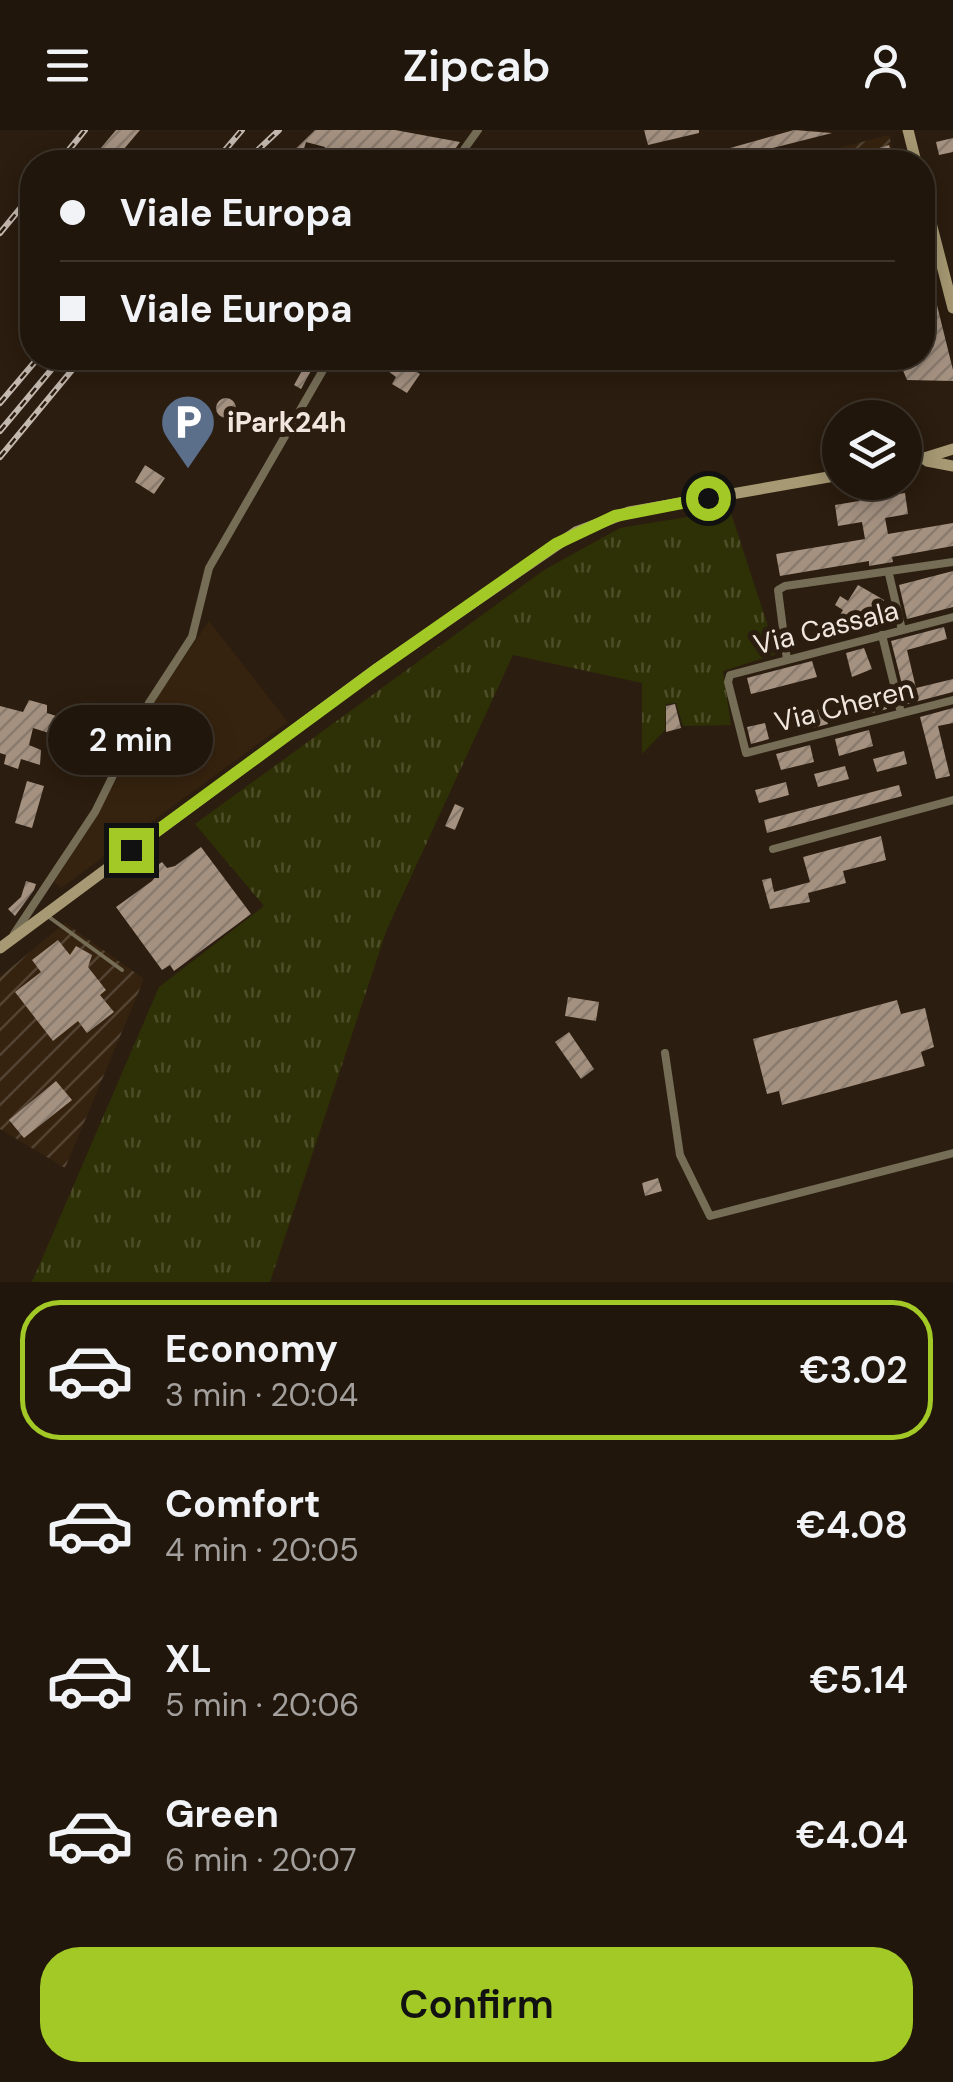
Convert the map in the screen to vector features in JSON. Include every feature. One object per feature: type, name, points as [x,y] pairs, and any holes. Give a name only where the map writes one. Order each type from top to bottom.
[{"type":"main road","points":[[935,238],[953,308]]},
{"type":"main road","points":[[923,461],[953,448]]},
{"type":"main road","points":[[923,461],[953,466]]},
{"type":"main road","points":[[5,944],[376,670],[576,532],[630,512],[822,478]]},
{"type":"street","points":[[5,944],[95,812],[149,702],[192,637],[209,568],[323,370]]},
{"type":"street","points":[[787,660],[778,590],[953,562]]},
{"type":"street","points":[[889,574],[902,630]]},
{"type":"street","name":"Via Cassala","points":[[746,753],[728,682],[730,674],[953,617]]},
{"type":"street","points":[[882,636],[901,713]]},
{"type":"street","name":"Via Cheren","points":[[746,753],[953,700]]},
{"type":"street","points":[[772,849],[953,800]]},
{"type":"street","points":[[666,1052],[680,1155],[710,1216],[953,1153]]},
{"type":"lane","points":[[45,914],[122,970]]},
{"type":"shaded area","points":[[889,135],[893,150],[830,150]]},
{"type":"shaded area","points":[[209,621],[288,722],[61,888],[54,882],[117,779],[153,703]]},
{"type":"shaded area","points":[[65,923],[144,979],[65,1168],[0,1129],[0,977]]},
{"type":"green space","points":[[730,510],[777,654],[723,671],[731,725],[683,726],[676,703],[666,704],[665,730],[642,754],[642,683],[513,655],[387,929],[270,1282],[32,1282],[159,987],[264,906],[195,824],[544,570],[620,528]]},
{"type":"building","points":[[116,130],[140,130],[123,150],[99,150]]},
{"type":"building","points":[[315,130],[395,130],[460,142],[454,150],[325,150],[306,142],[304,150],[294,150]]},
{"type":"building","points":[[644,130],[699,130],[699,133],[648,145]]},
{"type":"building","points":[[794,130],[832,133],[765,150],[723,150]]},
{"type":"building","points":[[953,138],[953,152],[939,155],[936,142]]},
{"type":"building","points":[[935,297],[953,381],[907,380],[903,370],[935,370]]},
{"type":"building","points":[[302,370],[311,370],[301,389],[294,385]]},
{"type":"building","points":[[414,370],[420,374],[407,393],[392,384],[396,377],[388,371]]},
{"type":"building","points":[[222,398],[230,398],[236,408],[230,418],[222,418],[216,412],[216,404]]},
{"type":"building","points":[[145,465],[165,478],[154,494],[135,482]]},
{"type":"building","points":[[906,500],[908,514],[885,518],[888,534],[953,523],[953,546],[892,557],[893,562],[869,566],[869,561],[780,576],[776,554],[865,539],[862,522],[838,526],[835,505]]},
{"type":"building","points":[[953,571],[953,607],[907,619],[899,585]]},
{"type":"building","points":[[858,585],[884,600],[879,608],[887,613],[881,622],[873,617],[868,625],[860,620],[855,628],[838,618],[843,610],[835,605],[840,596],[848,601]]},
{"type":"building","points":[[944,627],[947,639],[907,650],[916,688],[953,679],[953,692],[907,704],[891,641]]},
{"type":"building","points":[[864,648],[872,669],[852,677],[846,653]]},
{"type":"building","points":[[812,661],[817,677],[751,694],[747,678]]},
{"type":"building","points":[[883,693],[887,709],[868,714],[864,698]]},
{"type":"building","points":[[29,700],[47,705],[47,713],[75,722],[90,746],[33,728],[29,745],[41,750],[40,765],[21,759],[18,769],[4,764],[6,755],[0,753],[0,706],[23,712]]},
{"type":"building","points":[[675,704],[681,728],[666,732],[666,706]]},
{"type":"building","points":[[824,708],[828,724],[809,729],[805,713]]},
{"type":"building","points":[[953,708],[953,723],[938,726],[950,776],[936,779],[920,717]]},
{"type":"building","points":[[765,723],[769,739],[751,744],[747,727]]},
{"type":"building","points":[[869,730],[873,746],[839,756],[835,739]]},
{"type":"building","points":[[810,745],[814,762],[781,770],[776,754]]},
{"type":"building","points":[[904,751],[907,764],[877,772],[873,759]]},
{"type":"building","points":[[845,766],[849,779],[818,787],[814,774]]},
{"type":"building","points":[[27,781],[44,786],[32,828],[15,823]]},
{"type":"building","points":[[786,782],[789,795],[759,803],[755,790]]},
{"type":"building","points":[[899,785],[902,796],[767,833],[764,820]]},
{"type":"building","points":[[455,804],[464,808],[455,830],[445,826]]},
{"type":"building","points":[[881,836],[886,860],[843,871],[846,883],[808,893],[810,902],[770,909],[762,880],[771,878],[774,892],[810,882],[803,857]]},
{"type":"building","points":[[201,847],[251,914],[174,971],[170,965],[162,970],[116,907],[152,881],[157,875],[152,869],[162,862],[167,868],[175,866]]},
{"type":"building","points":[[26,881],[36,884],[15,916],[8,909],[21,897]]},
{"type":"building","points":[[58,940],[70,955],[76,946],[92,955],[88,967],[106,990],[100,995],[114,1012],[87,1033],[78,1021],[53,1041],[15,992],[41,972],[32,960]]},
{"type":"building","points":[[568,997],[599,1002],[596,1021],[565,1016]]},
{"type":"building","points":[[897,1000],[901,1014],[925,1008],[934,1047],[921,1052],[925,1066],[782,1105],[779,1091],[767,1094],[753,1039]]},
{"type":"building","points":[[569,1032],[594,1069],[581,1079],[555,1042]]},
{"type":"building","points":[[56,1081],[72,1100],[24,1138],[9,1120]]},
{"type":"building","points":[[658,1178],[662,1191],[645,1196],[642,1183]]},
{"type":"railway","points":[[69,150],[85,130]]},
{"type":"railway","points":[[225,150],[242,130]]},
{"type":"railway","points":[[258,150],[279,130]]},
{"type":"railway","points":[[0,233],[20,209]]},
{"type":"railway","points":[[0,403],[28,370]]},
{"type":"railway","points":[[0,431],[51,370]]},
{"type":"railway","points":[[0,457],[72,370]]},
{"type":"place","name":"iPark24h","points":[[188,471]]},
{"type":"route","points":[[131,850],[556,544],[615,516],[708,498]]}]
